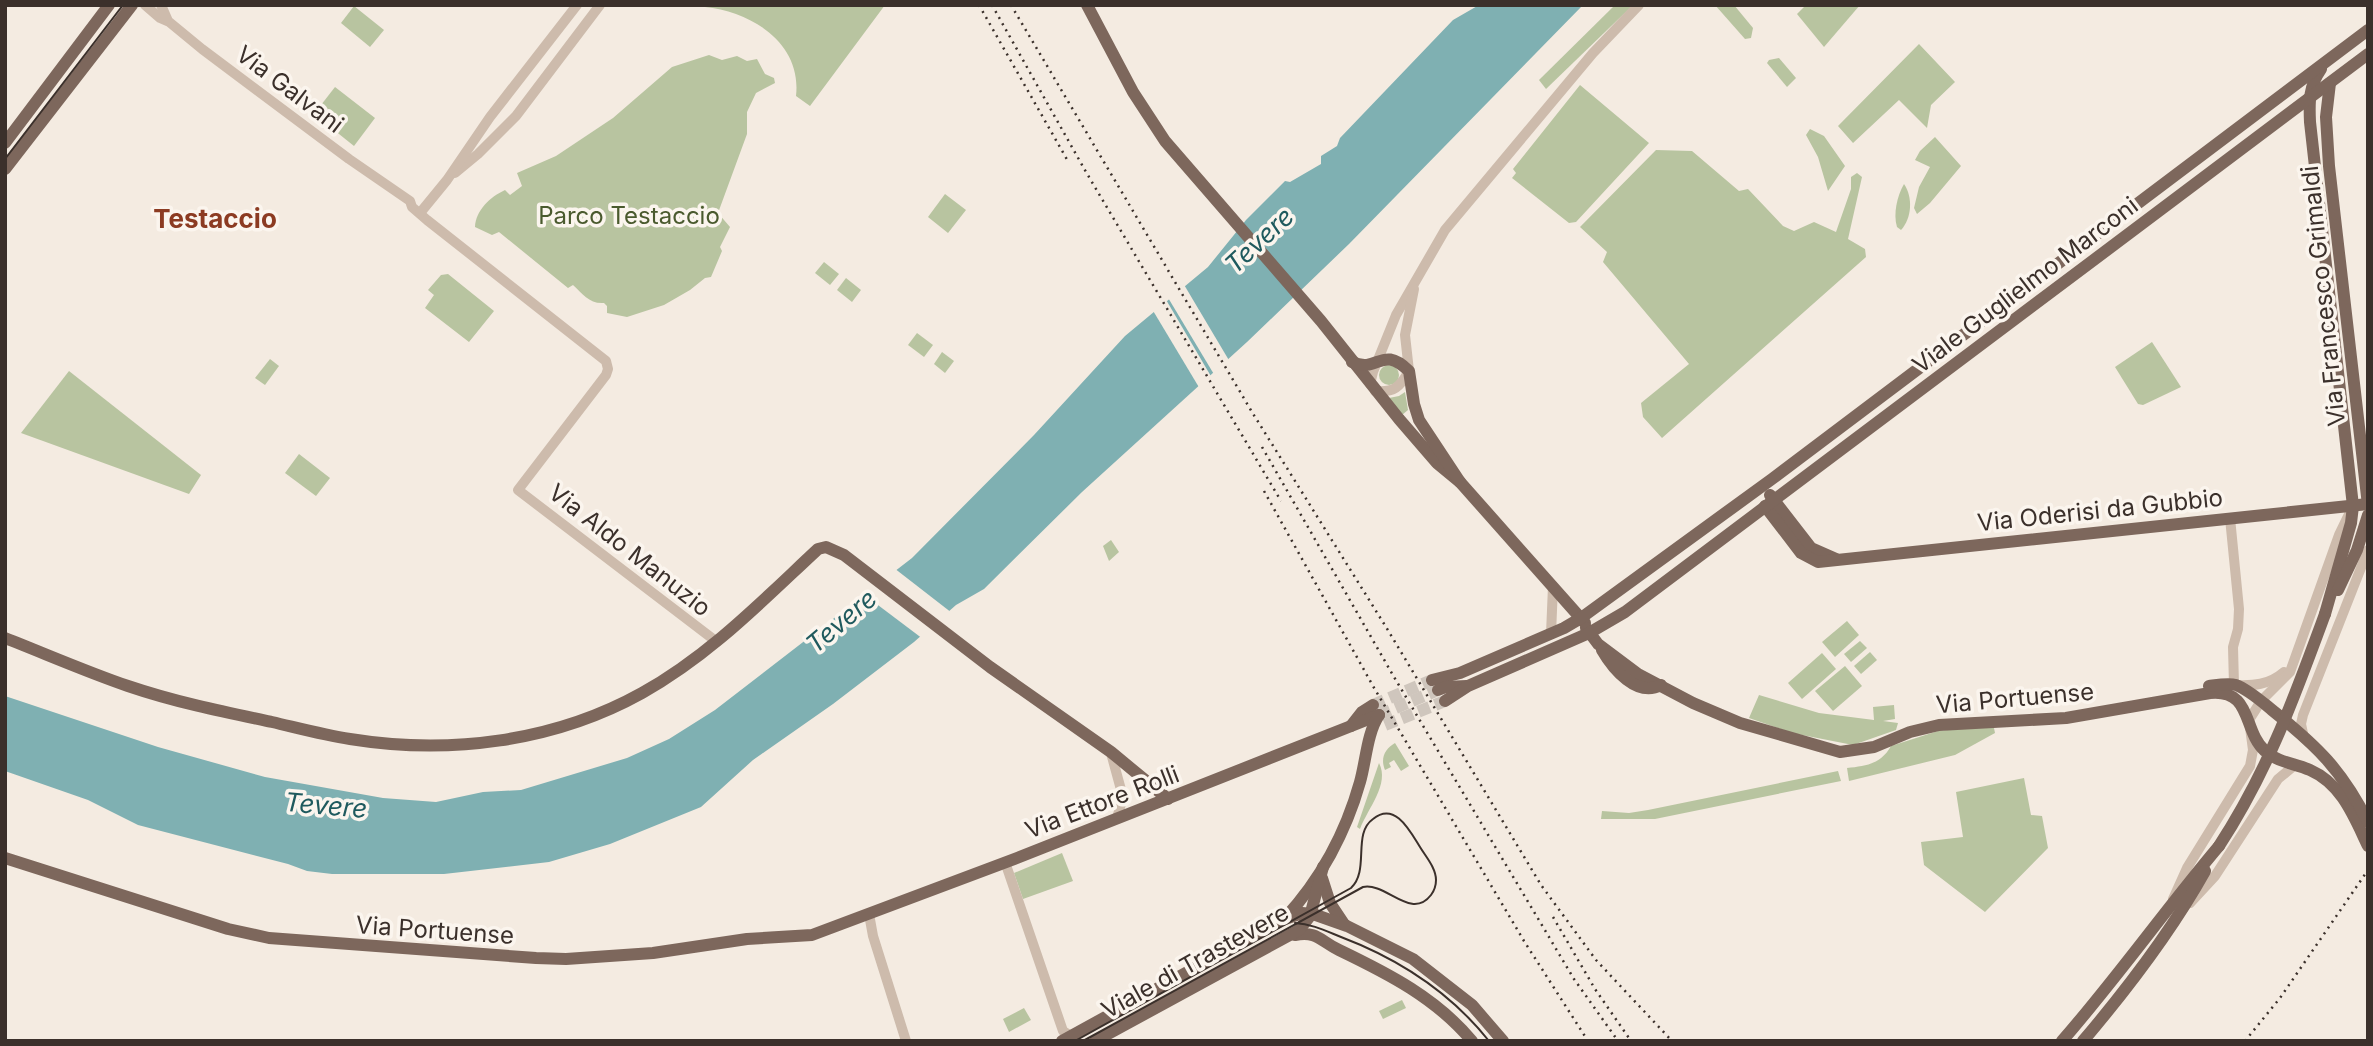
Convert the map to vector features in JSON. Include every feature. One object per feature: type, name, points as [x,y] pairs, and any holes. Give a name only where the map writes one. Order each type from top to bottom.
[{"type":"main road","points":[[5,169],[132,5]]},
{"type":"main road","points":[[1087,5],[1147,115],[1170,147],[1321,321],[1437,463],[1460,482]]},
{"type":"main road","points":[[5,143],[106,7]]},
{"type":"main road","name":"Viale Guglielmo Marconi","points":[[1581,618],[1760,488],[2368,30]]},
{"type":"main road","name":"Viale Guglielmo Marconi","points":[[1593,636],[2368,54]]},
{"type":"main road","points":[[2309,98],[2314,80],[2328,61]]},
{"type":"main road","name":"Via Francesco Grimaldi","points":[[2330,83],[2326,117],[2329,166],[2368,504]]},
{"type":"main road","name":"Via Francesco Grimaldi","points":[[2309,98],[2320,222],[2353,506],[2351,523],[2328,608]]},
{"type":"main road","points":[[1352,362],[1364,366],[1392,359],[1409,371],[1419,420],[1460,482],[1581,618],[1593,636],[1468,686],[1442,689],[1460,673],[1551,634],[1581,618]]},
{"type":"main road","points":[[1760,488],[1770,502]]},
{"type":"main road","name":"Via Oderisi da Gubbio","points":[[1770,502],[1811,548],[1836,559],[2368,504]]},
{"type":"main road","points":[[2083,1041],[2183,911],[2267,763],[2328,608],[2352,563],[2368,515]]},
{"type":"main road","points":[[5,638],[128,686],[341,737],[428,746],[487,743],[544,732],[580,721],[641,694],[687,666],[818,550],[830,548],[856,563],[1000,675],[1111,752],[1168,799]]},
{"type":"main road","name":"Via Portuense","points":[[1593,636],[1673,692],[1740,723],[1840,752],[1880,745],[1934,725],[2052,720],[2210,693],[2226,693],[2239,702],[2264,750],[2277,760],[2315,772],[2334,785],[2347,803],[2368,846]]},
{"type":"main road","points":[[2234,685],[2261,701],[2333,765],[2368,822]]},
{"type":"main road","name":"Via Portuense","points":[[2155,702],[2191,689],[2234,685]]},
{"type":"main road","name":"Via Ettore Rolli","points":[[869,914],[1377,718],[1370,744]]},
{"type":"main road","points":[[1282,920],[1323,867],[1350,814],[1370,744],[1363,734],[1351,726]]},
{"type":"main road","points":[[2062,1041],[2144,941],[2171,902],[2219,846]]},
{"type":"main road","name":"Via Portuense","points":[[5,858],[236,932],[269,938],[559,959],[653,953],[747,939],[812,935],[869,914]]},
{"type":"main road","points":[[1323,867],[1311,913],[1324,940]]},
{"type":"main road","points":[[1323,867],[1322,880],[1327,895],[1338,917],[1347,926]]},
{"type":"main road","points":[[1282,920],[1302,913],[1311,913],[1347,926],[1413,960],[1472,1004],[1503,1041]]},
{"type":"main road","name":"Viale di Trastevere","points":[[1094,1041],[1291,936],[1305,925],[1311,913]]},
{"type":"main road","name":"Viale di Trastevere","points":[[1067,1038],[1282,920]]},
{"type":"main road","points":[[1291,936],[1312,934],[1387,973],[1448,1015],[1472,1041]]},
{"type":"main road","points":[[2083,1017],[2098,1023]]},
{"type":"street","name":"Via Galvani","points":[[145,5],[160,18],[164,13]]},
{"type":"street","name":"Via Galvani","points":[[152,5],[235,74],[388,188],[392,195],[416,210],[607,364],[606,375],[518,490]]},
{"type":"street","points":[[447,180],[490,117],[577,5]]},
{"type":"street","points":[[416,210],[516,116],[600,5]]},
{"type":"street","points":[[1416,282],[1405,328],[1409,371],[1397,389],[1386,392],[1373,387],[1378,362],[1396,315],[1438,241],[1455,217],[1604,40],[1639,5]]},
{"type":"street","name":"Via Aldo Manuzio","points":[[518,490],[717,642]]},
{"type":"street","points":[[2171,902],[2187,868],[2250,766],[2253,750],[2249,720],[2261,701],[2287,676],[2339,535],[2353,506]]},
{"type":"street","points":[[2230,518],[2239,609],[2238,629],[2233,647],[2234,685],[2252,686],[2272,680],[2284,673],[2293,661]]},
{"type":"street","points":[[2304,738],[2301,724],[2303,715],[2368,550]]},
{"type":"street","points":[[1551,634],[1553,586]]},
{"type":"street","points":[[1111,752],[1123,797],[1117,818]]},
{"type":"street","points":[[2183,911],[2215,876],[2280,776],[2295,765]]},
{"type":"street","points":[[2250,766],[2256,766],[2270,777],[2274,785]]},
{"type":"street","points":[[1005,862],[1067,1038]]},
{"type":"street","points":[[869,914],[873,936],[905,1041]]},
{"type":"green space","points":[[656,5],[885,5],[810,106],[796,96],[796,77],[791,60],[782,46],[756,23],[723,10]]},
{"type":"green space","points":[[1615,5],[1633,5],[1546,89],[1539,80]]},
{"type":"green space","points":[[1715,5],[1734,5],[1753,28],[1751,38],[1745,39]]},
{"type":"green space","points":[[1806,5],[1860,5],[1824,47],[1797,14]]},
{"type":"green space","points":[[354,6],[384,30],[370,47],[341,23]]},
{"type":"green space","points":[[1919,44],[1955,82],[1931,105],[1927,128],[1899,100],[1853,143],[1838,126]]},
{"type":"green space","name":"Parco Testaccio","points":[[709,55],[722,60],[737,56],[747,61],[757,59],[765,74],[774,78],[775,83],[756,93],[747,112],[747,134],[718,213],[730,227],[720,247],[722,251],[711,277],[705,278],[664,305],[627,317],[607,313],[604,303],[590,300],[573,285],[568,288],[499,232],[492,235],[475,227],[478,215],[489,200],[505,190],[510,195],[522,186],[517,173],[556,156],[613,118],[672,67]]},
{"type":"green space","points":[[1779,58],[1796,78],[1787,87],[1767,63]]},
{"type":"green space","points":[[1580,85],[1649,143],[1576,222],[1569,223],[1512,178],[1516,173],[1513,169]]},
{"type":"green space","points":[[335,87],[375,118],[354,146],[314,114]]},
{"type":"green space","points":[[1810,129],[1824,136],[1845,166],[1828,191],[1818,157],[1806,135]]},
{"type":"green space","points":[[1935,137],[1961,166],[1930,203],[1917,214],[1914,208],[1919,187],[1930,167],[1915,160],[1920,151]]},
{"type":"green space","points":[[1656,150],[1692,151],[1739,191],[1748,189],[1783,226],[1794,231],[1814,222],[1836,232],[1851,189],[1851,177],[1857,173],[1862,177],[1848,239],[1865,249],[1866,257],[1662,438],[1643,417],[1641,403],[1689,364],[1603,262],[1607,252],[1580,227]]},
{"type":"green space","points":[[1904,184],[1910,207],[1901,230],[1897,227],[1896,211]]},
{"type":"green space","points":[[945,194],[966,210],[948,233],[928,217]]},
{"type":"green space","points":[[824,262],[839,274],[830,285],[815,273]]},
{"type":"green space","points":[[448,274],[494,311],[469,342],[425,308],[434,295],[428,290],[441,275]]},
{"type":"green space","points":[[846,278],[861,290],[852,302],[837,290]]},
{"type":"green space","points":[[917,333],[933,345],[924,357],[908,345]]},
{"type":"green space","points":[[2152,342],[2181,387],[2143,405],[2138,404],[2115,367]]},
{"type":"green space","points":[[942,352],[954,361],[945,373],[934,364]]},
{"type":"green space","points":[[270,359],[279,366],[265,385],[255,378]]},
{"type":"green space","points":[[1389,365],[1396,368],[1399,375],[1396,382],[1389,385],[1382,382],[1379,375],[1382,368]]},
{"type":"green space","points":[[69,371],[201,475],[189,494],[21,433]]},
{"type":"green space","points":[[1405,392],[1408,410],[1402,415],[1389,398]]},
{"type":"green space","points":[[299,454],[330,478],[316,496],[285,473]]},
{"type":"green space","points":[[1111,540],[1119,552],[1109,561],[1103,546]]},
{"type":"green space","points":[[1847,621],[1859,635],[1835,657],[1822,642]]},
{"type":"green space","points":[[1860,641],[1867,648],[1851,662],[1844,654]]},
{"type":"green space","points":[[1870,652],[1877,660],[1861,674],[1854,666]]},
{"type":"green space","points":[[1822,653],[1836,669],[1802,699],[1788,683]]},
{"type":"green space","points":[[1845,666],[1862,686],[1833,711],[1815,691]]},
{"type":"green space","points":[[1759,695],[1819,713],[1874,720],[1873,707],[1894,705],[1895,719],[1883,721],[1898,723],[1896,730],[1853,745],[1792,733],[1749,718]]},
{"type":"green space","points":[[1994,728],[1995,733],[1955,755],[1849,781],[1847,768],[1878,760],[1891,746],[1938,731]]},
{"type":"green space","points":[[1395,743],[1409,766],[1401,771],[1394,760],[1389,763],[1391,767],[1385,770],[1384,754]]},
{"type":"green space","points":[[1379,763],[1382,771],[1380,788],[1360,829],[1357,827]]},
{"type":"green space","points":[[1838,771],[1841,781],[1655,819],[1601,819],[1602,811],[1629,813],[1648,810]]},
{"type":"green space","points":[[2024,778],[2031,815],[2042,816],[2048,848],[1985,912],[1924,865],[1921,842],[1963,837],[1956,792]]},
{"type":"green space","points":[[1062,853],[1073,881],[1023,899],[1014,873]]},
{"type":"green space","points":[[1402,1000],[1406,1008],[1383,1019],[1379,1011]]},
{"type":"green space","points":[[1024,1008],[1031,1020],[1009,1032],[1003,1019]]},
{"type":"water","name":"Tevere","points":[[1479,5],[1583,5],[1349,244],[1247,342],[1082,492],[984,589],[956,605],[914,642],[833,704],[753,760],[701,807],[610,844],[549,862],[444,874],[332,874],[307,871],[138,825],[88,800],[5,771],[5,696],[158,747],[265,777],[383,798],[436,802],[483,792],[521,790],[627,758],[669,739],[715,710],[912,558],[1034,435],[1125,336],[1208,267],[1246,220],[1285,181],[1290,182],[1321,164],[1321,156],[1337,146],[1340,138],[1453,20]]},
{"type":"pier","points":[[1183,283],[1230,362],[1215,376],[1167,296]]},
{"type":"pier","points":[[1165,298],[1212,378],[1200,389],[1152,309]]},
{"type":"pier","points":[[894,568],[952,613],[923,639],[862,593]]},
{"type":"tunnel","points":[[1373,705],[1432,680]]},
{"type":"tunnel","points":[[1379,715],[1438,690]]},
{"type":"tunnel","points":[[1385,725],[1445,701]]},
{"type":"tram line","points":[[5,159],[123,5]]},
{"type":"tram line","points":[[1075,1041],[1351,888],[1359,872],[1363,834],[1373,819],[1381,814],[1395,816],[1401,820],[1433,867],[1435,886],[1431,895],[1423,902],[1407,903],[1381,890],[1363,887],[1083,1041]]},
{"type":"tram line","points":[[1295,923],[1330,932],[1403,967],[1458,1007],[1489,1041]]},
{"type":"railway","points":[[979,5],[1069,163]]},
{"type":"railway","points":[[992,5],[1086,172],[1281,501]]},
{"type":"railway","points":[[1011,5],[1252,412],[1386,627],[1541,885],[1596,960],[1672,1041]]},
{"type":"railway","points":[[1262,447],[1394,677],[1574,979],[1618,1041]]},
{"type":"railway","points":[[1264,491],[1373,686],[1524,941],[1588,1041]]},
{"type":"railway","points":[[2245,1041],[2280,998],[2368,870]]},
{"type":"railway","points":[[1553,917],[1595,989],[1631,1041]]},
{"type":"district","name":"Testaccio","points":[[215,218]]}]
